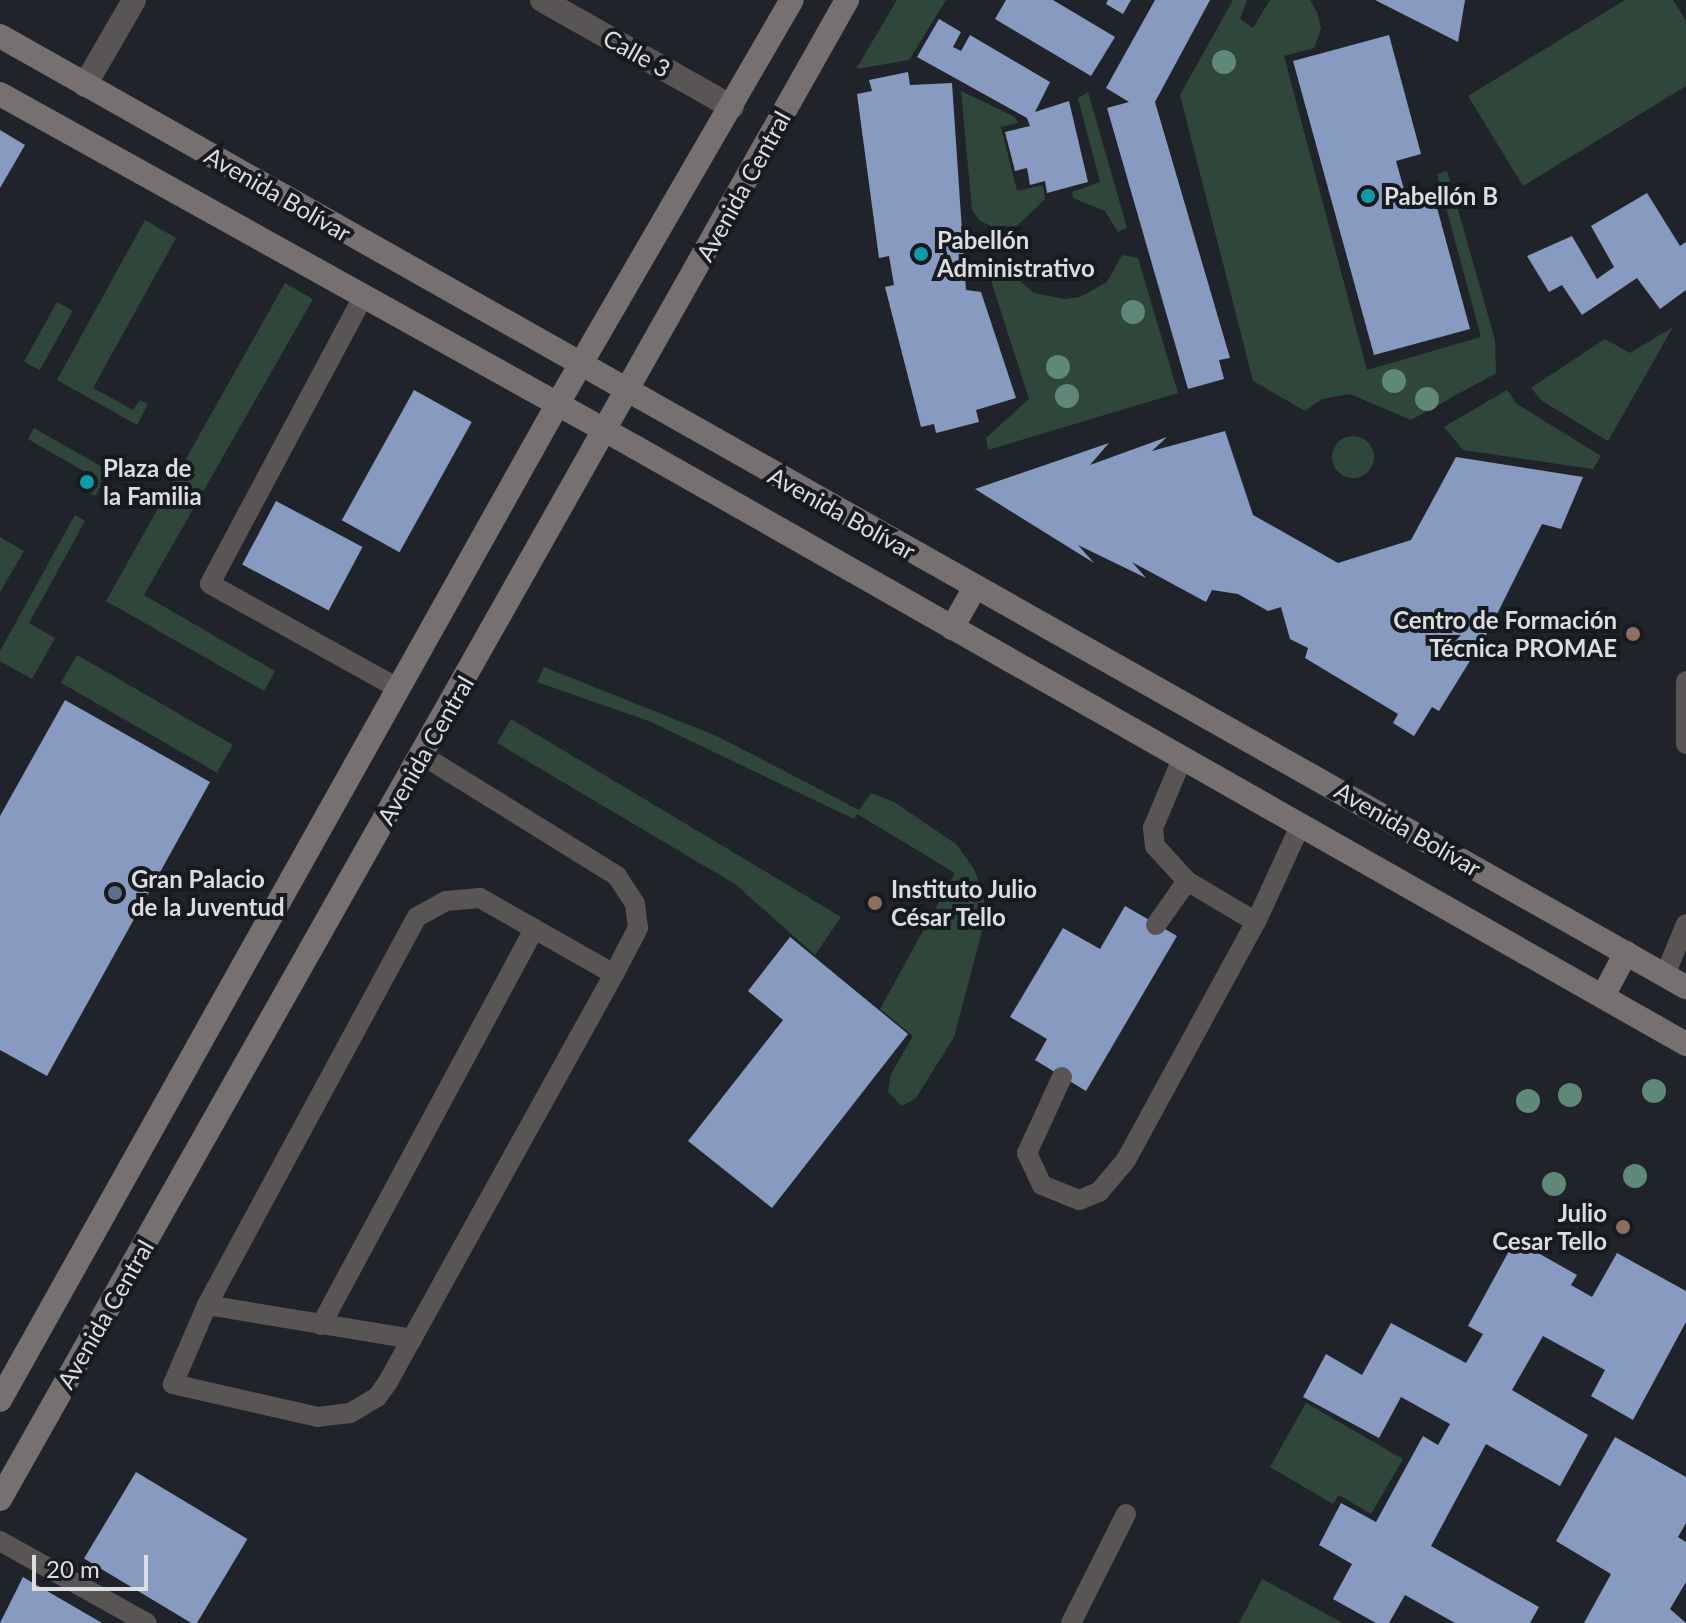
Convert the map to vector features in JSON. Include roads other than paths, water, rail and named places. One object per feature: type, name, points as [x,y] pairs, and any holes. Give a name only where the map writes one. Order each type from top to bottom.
[{"type":"street","points":[[85,85],[134,0]]},
{"type":"street","name":"Calle 3","points":[[542,0],[732,107]]},
{"type":"street","name":"Avenida Central","points":[[0,1400],[557,405],[792,0]]},
{"type":"street","name":"Avenida Central","points":[[0,1499],[847,0]]},
{"type":"street","name":"Avenida Bolívar","points":[[0,36],[580,366],[1676,981]]},
{"type":"street","name":"Avenida Bolívar","points":[[0,94],[606,431],[1686,1044]]},
{"type":"street","points":[[952,628],[975,587]]},
{"type":"street","points":[[1603,996],[1626,953]]},
{"type":"lane","points":[[363,297],[210,584],[398,688]]},
{"type":"lane","points":[[1686,681],[1686,744]]},
{"type":"lane","points":[[422,755],[617,876],[638,917],[614,974],[377,1397],[350,1413],[318,1417],[173,1384],[207,1305],[417,917],[446,901],[480,898],[614,974]]},
{"type":"lane","points":[[1182,759],[1153,828],[1164,861],[1187,881],[1256,922]]},
{"type":"lane","points":[[1062,1077],[1027,1153],[1042,1185],[1079,1200],[1099,1192],[1126,1160],[1256,922],[1300,826]]},
{"type":"lane","points":[[1156,925],[1187,881]]},
{"type":"lane","points":[[1676,981],[1686,924]]},
{"type":"lane","points":[[321,1325],[534,929]]},
{"type":"lane","points":[[207,1305],[412,1339]]},
{"type":"lane","points":[[1071,1623],[1126,1514]]},
{"type":"lane","points":[[0,1541],[147,1623]]},
{"type":"place","name":"Pabellón B","points":[[1368,196]]},
{"type":"place","name":"Pabellón Administrativo","points":[[921,254]]},
{"type":"place","name":"Plaza de la Familia","points":[[87,482]]},
{"type":"place","name":"Centro de Formación Técnica PROMAE","points":[[1633,634]]},
{"type":"place","name":"Gran Palacio de la Juventud","points":[[115,893]]},
{"type":"place","name":"Instituto Julio César Tello","points":[[875,903]]},
{"type":"place","name":"Julio Cesar Tello","points":[[1623,1227]]}]
